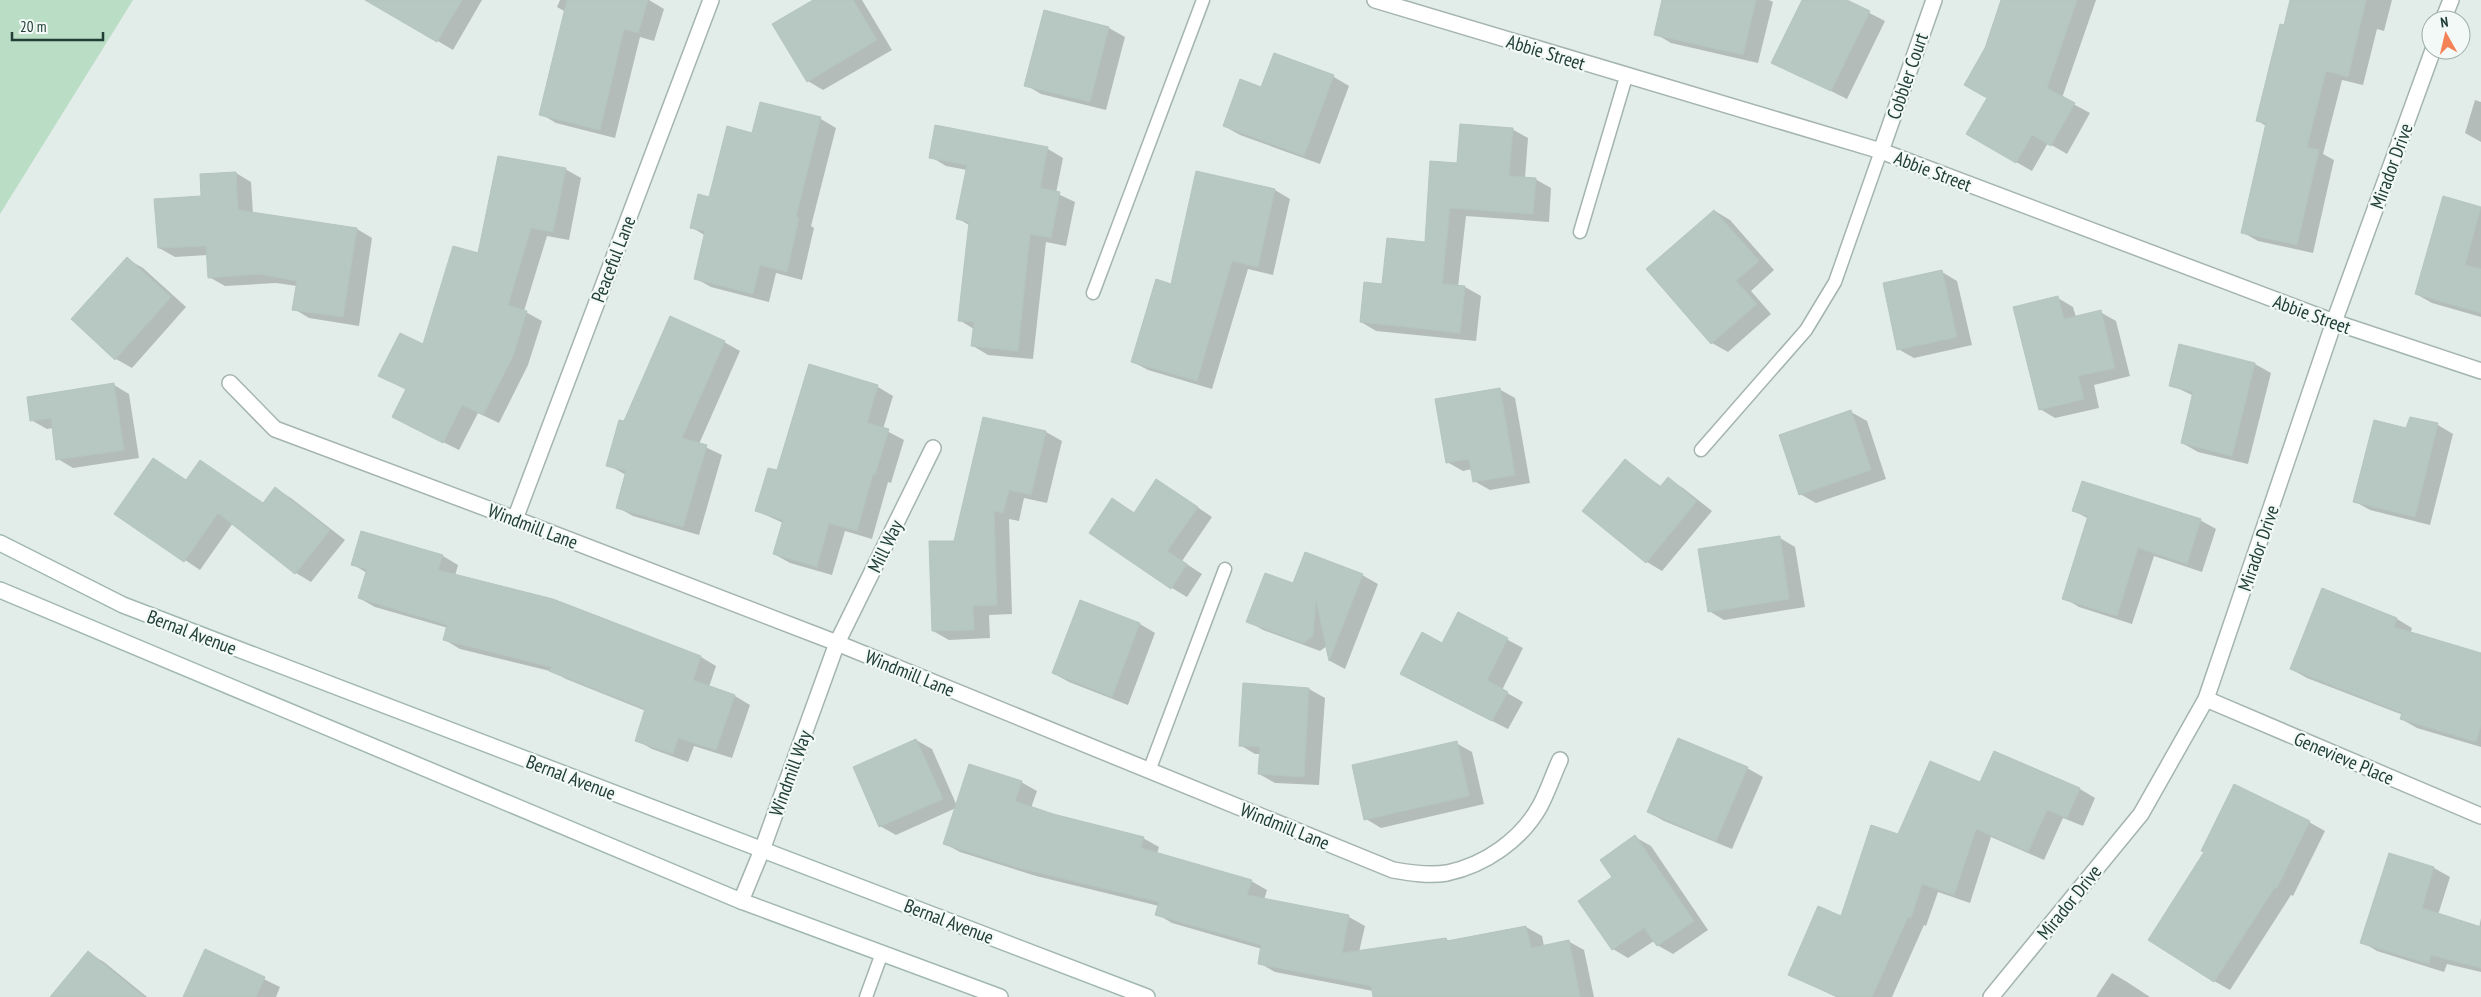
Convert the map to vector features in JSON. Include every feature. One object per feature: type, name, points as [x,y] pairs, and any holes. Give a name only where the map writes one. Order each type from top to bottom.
[{"type":"street","name":"Peaceful Lane","points":[[515,519],[711,0]]},
{"type":"street","name":"Abbie Street","points":[[1375,0],[1626,77],[1881,151],[2334,322],[2481,371]]},
{"type":"street","name":"Cobbler Court","points":[[1881,151],[1934,0]]},
{"type":"street","name":"Mirador Drive","points":[[1991,997],[2141,814],[2206,699],[2334,322],[2429,60]]},
{"type":"street","name":"Windmill Lane","points":[[230,384],[275,429],[837,643],[1393,870],[1418,874],[1446,873],[1473,865],[1502,849],[1524,830],[1541,805],[1560,760]]},
{"type":"street","name":"Mill Way","points":[[837,643],[933,448]]},
{"type":"street","name":"Bernal Avenue","points":[[0,543],[123,605],[1147,997]]},
{"type":"street","name":"Bernal Avenue","points":[[0,590],[741,901],[1000,997]]},
{"type":"street","name":"Windmill Way","points":[[741,901],[762,850],[837,643]]},
{"type":"street","name":"Genevieve Place","points":[[2206,699],[2481,816]]},
{"type":"lane","points":[[1093,293],[1203,0]]},
{"type":"lane","points":[[1580,232],[1626,77]]},
{"type":"lane","points":[[1702,450],[1806,330],[1835,282],[1881,151]]},
{"type":"lane","points":[[1149,771],[1225,569]]},
{"type":"lane","points":[[866,997],[882,953]]},
{"type":"green space","points":[[0,0],[133,0],[0,214]]},
{"type":"building","points":[[365,0],[462,0],[437,42]]},
{"type":"building","points":[[567,0],[648,0],[638,33],[624,29],[600,130],[539,115]]},
{"type":"building","points":[[813,0],[853,0],[877,40],[807,82],[772,24]]},
{"type":"building","points":[[1662,0],[1756,0],[1743,55],[1654,35]]},
{"type":"building","points":[[1802,0],[1847,0],[1870,11],[1831,91],[1771,63]]},
{"type":"building","points":[[2001,0],[2077,0],[2047,88],[2075,103],[2051,146],[2032,135],[2016,163],[1966,134],[1987,98],[1964,85],[1985,48]]},
{"type":"building","points":[[2290,0],[2366,0],[2348,77],[2326,71],[2307,147],[2319,150],[2297,245],[2241,233],[2266,123],[2256,121],[2280,24],[2284,25]]},
{"type":"building","points":[[1044,10],[1109,27],[1090,102],[1024,86]]},
{"type":"building","points":[[1274,53],[1334,75],[1304,156],[1223,126],[1240,79],[1261,87]]},
{"type":"building","points":[[760,102],[821,117],[796,217],[799,218],[787,272],[760,265],[753,294],[694,279],[705,231],[690,228],[698,194],[709,197],[727,126],[752,133]]},
{"type":"building","points":[[1460,124],[1513,128],[1509,176],[1536,178],[1533,214],[1450,208],[1442,284],[1465,286],[1460,333],[1360,322],[1364,282],[1382,284],[1387,238],[1425,242],[1430,161],[1457,163]]},
{"type":"building","points":[[935,125],[1048,147],[1040,188],[1060,192],[1051,238],[1030,234],[1018,351],[971,346],[974,322],[958,321],[969,222],[956,219],[967,165],[929,158]]},
{"type":"building","points":[[498,156],[566,168],[553,232],[531,228],[508,305],[527,311],[513,356],[483,415],[462,405],[443,443],[392,417],[406,389],[378,376],[400,333],[423,344],[453,246],[478,253]]},
{"type":"building","points":[[1196,171],[1275,189],[1258,267],[1232,261],[1197,381],[1131,362],[1156,279],[1171,284]]},
{"type":"building","points":[[236,172],[238,210],[357,228],[343,317],[292,310],[297,281],[259,274],[208,278],[206,246],[158,248],[154,199],[201,196],[200,174]]},
{"type":"building","points":[[2443,196],[2481,207],[2465,265],[2481,269],[2481,313],[2415,294]]},
{"type":"building","points":[[1714,210],[1759,261],[1736,281],[1757,304],[1711,344],[1646,269]]},
{"type":"building","points":[[127,257],[171,297],[115,360],[71,319]]},
{"type":"building","points":[[1942,270],[1957,337],[1897,350],[1883,283]]},
{"type":"building","points":[[2058,296],[2064,319],[2101,310],[2115,368],[2078,376],[2084,399],[2039,410],[2013,307]]},
{"type":"building","points":[[670,316],[725,341],[682,438],[707,445],[683,527],[616,508],[626,471],[606,466],[619,420],[624,421]]},
{"type":"building","points":[[2179,344],[2255,363],[2232,456],[2181,443],[2193,392],[2169,386]]},
{"type":"building","points":[[809,364],[878,385],[867,423],[889,429],[875,475],[873,474],[857,531],[829,523],[817,567],[773,554],[783,520],[755,511],[768,468],[777,470]]},
{"type":"building","points":[[114,383],[124,450],[56,460],[51,418],[30,421],[27,397]]},
{"type":"building","points":[[1500,388],[1515,475],[1473,482],[1469,459],[1446,463],[1435,399]]},
{"type":"building","points":[[1851,410],[1871,470],[1799,495],[1779,435]]},
{"type":"building","points":[[983,417],[1046,431],[1031,495],[1009,490],[1003,513],[994,511],[997,605],[973,606],[974,630],[932,631],[929,541],[954,541]]},
{"type":"building","points":[[2410,417],[2438,423],[2415,517],[2353,502],[2374,420],[2406,428]]},
{"type":"building","points":[[153,458],[186,480],[200,460],[263,503],[275,487],[330,530],[295,574],[218,513],[184,562],[114,514]]},
{"type":"building","points":[[1625,459],[1660,487],[1668,477],[1697,501],[1646,563],[1582,511]]},
{"type":"building","points":[[1156,479],[1198,507],[1167,551],[1187,564],[1171,589],[1089,533],[1112,498],[1134,513]]},
{"type":"building","points":[[2082,481],[2201,519],[2187,564],[2138,548],[2117,616],[2062,599],[2088,516],[2072,511]]},
{"type":"building","points":[[361,531],[443,555],[438,570],[553,599],[701,656],[693,680],[735,695],[716,750],[678,738],[673,754],[635,741],[645,709],[549,671],[551,667],[443,640],[447,625],[358,598],[367,569],[351,565]]},
{"type":"building","points":[[1780,536],[1789,599],[1708,612],[1698,549]]},
{"type":"building","points":[[1305,552],[1363,574],[1329,661],[1316,600],[1313,636],[1303,643],[1246,622],[1265,573],[1293,583]]},
{"type":"building","points":[[2322,588],[2397,618],[2394,627],[2481,653],[2481,725],[2476,742],[2400,719],[2402,713],[2290,669]]},
{"type":"building","points":[[1080,600],[1140,623],[1112,697],[1052,673]]},
{"type":"building","points":[[1458,612],[1508,638],[1487,680],[1508,692],[1492,721],[1400,674],[1422,632],[1442,643]]},
{"type":"building","points":[[1243,683],[1309,688],[1304,777],[1258,774],[1260,747],[1239,746]]},
{"type":"building","points":[[1678,738],[1748,767],[1716,841],[1647,812]]},
{"type":"building","points":[[916,739],[943,799],[879,827],[853,767]]},
{"type":"building","points":[[1457,741],[1469,796],[1364,820],[1352,765]]},
{"type":"building","points":[[1994,751],[2080,788],[2067,818],[2047,810],[2028,852],[1976,829],[1954,895],[1922,884],[1911,918],[1908,917],[1872,997],[1838,997],[1788,975],[1818,906],[1841,916],[1871,825],[1898,834],[1930,761],[1980,782]]},
{"type":"building","points":[[969,764],[1022,781],[1015,801],[1053,814],[1144,837],[1141,848],[1252,880],[1247,895],[1349,915],[1342,953],[1446,938],[1447,941],[1526,926],[1531,948],[1569,940],[1580,997],[1373,997],[1371,986],[1258,964],[1261,945],[1155,915],[1159,902],[1019,868],[943,844]]},
{"type":"building","points":[[2234,784],[2310,821],[2277,888],[2275,887],[2214,982],[2148,940],[2204,852],[2201,851]]},
{"type":"building","points":[[1635,835],[1694,921],[1657,946],[1644,928],[1612,950],[1578,901],[1612,877],[1600,860]]},
{"type":"building","points":[[2389,853],[2434,867],[2422,908],[2481,927],[2481,968],[2431,955],[2429,964],[2360,943]]},
{"type":"building","points":[[205,949],[265,977],[256,997],[183,997]]},
{"type":"building","points":[[88,951],[144,997],[50,997]]}]
